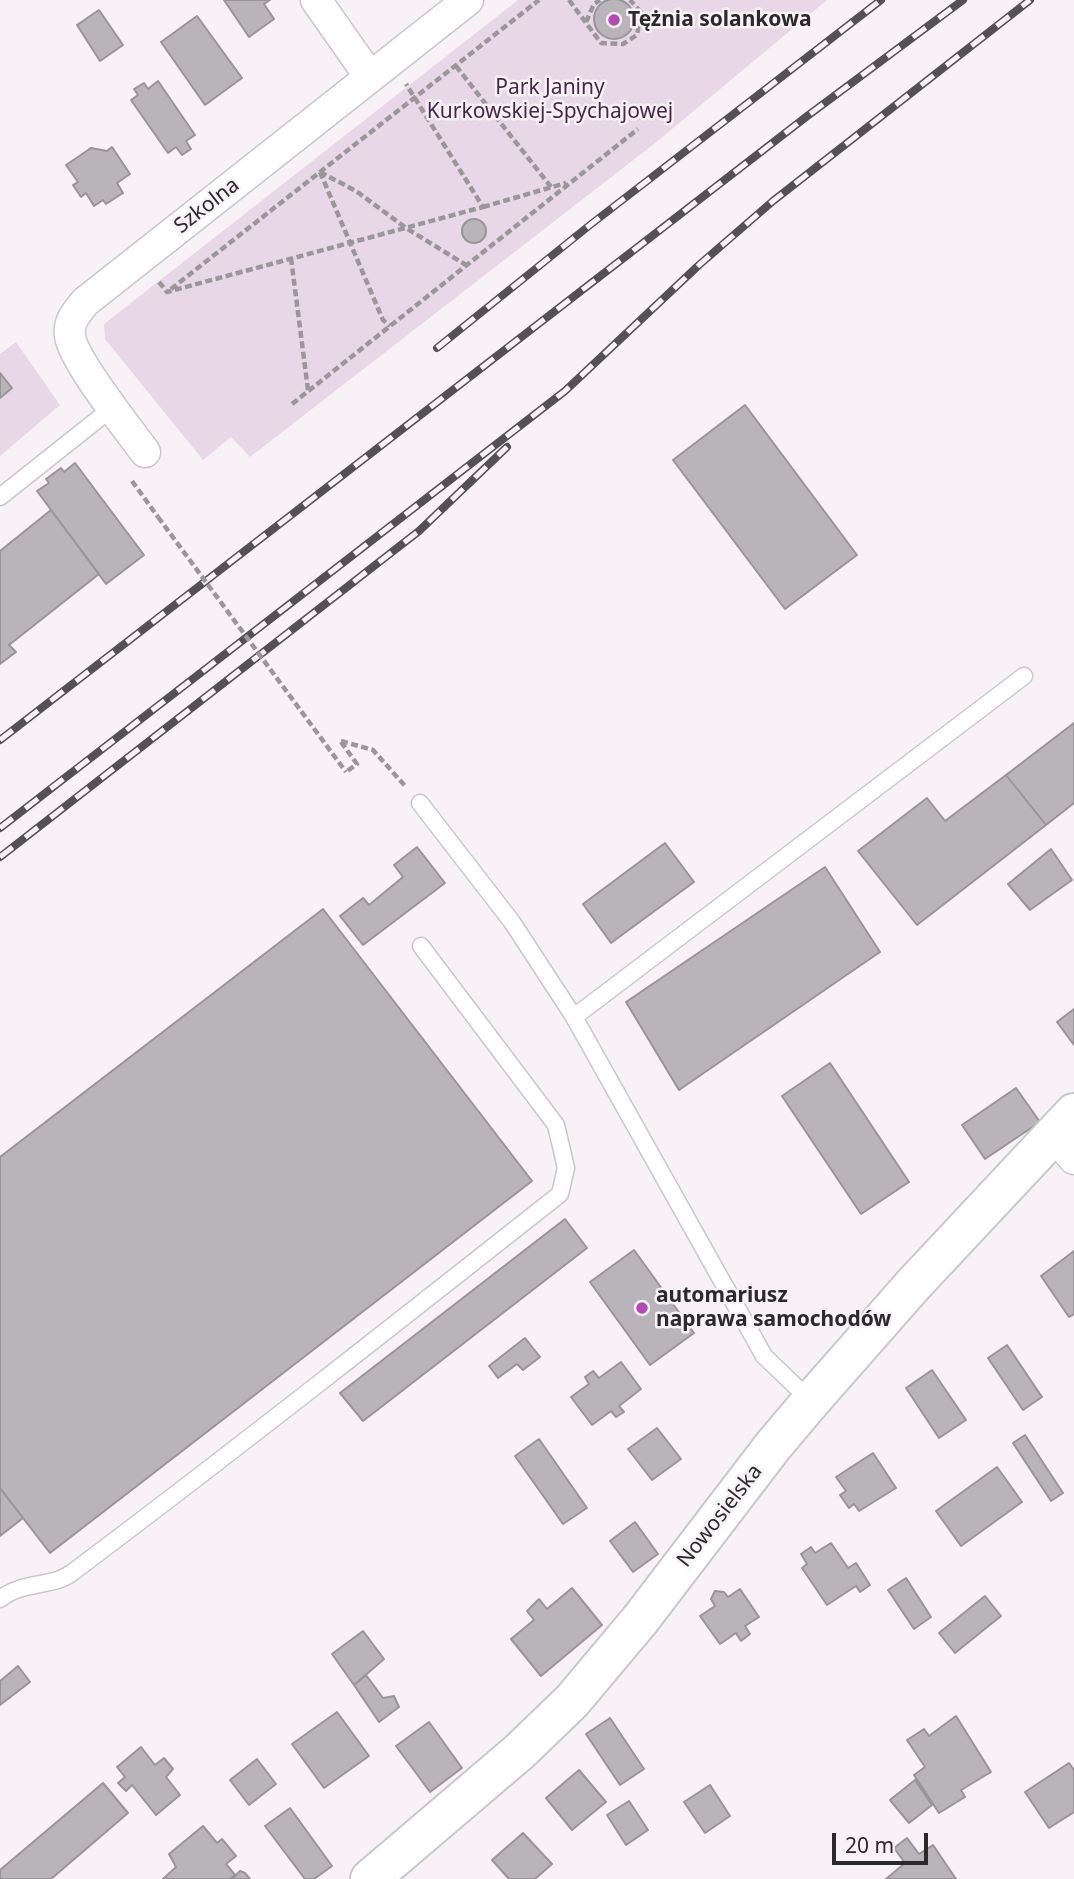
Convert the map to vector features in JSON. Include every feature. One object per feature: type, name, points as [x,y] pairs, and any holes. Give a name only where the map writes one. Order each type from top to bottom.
[{"type":"street","points":[[316,0],[370,77]]},
{"type":"street","name":"Szkolna","points":[[135,463],[112,408],[78,355],[70,337],[72,318],[85,302],[468,0]]},
{"type":"street","name":"Nowosielska","points":[[370,1879],[519,1752],[572,1701],[640,1620],[811,1401],[913,1285],[1067,1136]]},
{"type":"lane","points":[[0,497],[112,408]]},
{"type":"lane","points":[[574,1017],[1024,676]]},
{"type":"lane","points":[[420,803],[512,922],[574,1017],[764,1356],[811,1401]]},
{"type":"lane","points":[[0,1599],[12,1590],[66,1577],[229,1454],[560,1194],[566,1168],[556,1125],[421,946]]},
{"type":"path","points":[[167,292],[539,0]]},
{"type":"path","points":[[569,0],[601,43],[623,44],[637,35],[640,12],[630,0]]},
{"type":"path","points":[[586,23],[594,4],[600,0]]},
{"type":"path","points":[[456,66],[551,187]]},
{"type":"path","points":[[401,76],[483,207]]},
{"type":"path","points":[[292,404],[638,129]]},
{"type":"path","points":[[320,172],[356,191],[405,228],[466,265]]},
{"type":"path","points":[[320,172],[377,306],[390,326]]},
{"type":"path","points":[[167,292],[571,182]]},
{"type":"path","points":[[291,258],[308,391]]},
{"type":"path","points":[[151,274],[167,292]]},
{"type":"path","points":[[135,463],[346,772],[357,764],[341,741],[373,750],[420,803]]},
{"type":"green space","name":"Park Janiny Kurkowskiej-Spychajowej","points":[[518,0],[827,0],[654,144],[250,457],[231,437],[203,460],[105,339],[104,324]]},
{"type":"green space","points":[[16,342],[60,405],[0,456],[0,398],[12,388],[0,373],[0,354]]},
{"type":"building","name":"Tężnia solankowa","points":[[614,-1],[628,5],[634,19],[628,33],[614,39],[600,33],[594,19],[600,5]]},
{"type":"building","points":[[224,0],[270,0],[264,4],[274,19],[249,37]]},
{"type":"building","points":[[99,10],[123,45],[100,61],[77,25]]},
{"type":"building","points":[[197,16],[242,78],[205,105],[161,42]]},
{"type":"building","points":[[158,81],[195,135],[186,141],[191,149],[182,155],[176,147],[168,153],[131,100],[138,95],[134,89],[144,83],[148,89]]},
{"type":"building","points":[[112,147],[130,174],[117,183],[123,193],[106,204],[103,200],[94,206],[86,193],[81,197],[73,185],[78,182],[66,165],[91,148],[107,151]]},
{"type":"building","points":[[474,219],[483,222],[486,231],[483,240],[474,243],[465,240],[462,231],[465,222]]},
{"type":"building","points":[[0,373],[12,388],[0,398]]},
{"type":"building","points":[[745,405],[857,555],[785,609],[673,460]]},
{"type":"building","points":[[75,463],[144,555],[106,584],[37,491],[49,483],[46,479],[61,468],[64,472]]},
{"type":"building","points":[[51,510],[99,574],[9,645],[16,652],[0,664],[0,551]]},
{"type":"building","points":[[1074,723],[1074,803],[1046,825],[1006,775]]},
{"type":"building","points":[[1006,775],[1046,825],[917,925],[858,851],[927,798],[945,821]]},
{"type":"building","points":[[665,843],[694,882],[611,943],[583,904]]},
{"type":"building","points":[[417,847],[445,883],[363,945],[340,916],[363,898],[369,905],[403,877],[394,865]]},
{"type":"building","points":[[1051,849],[1072,880],[1030,910],[1008,884]]},
{"type":"building","points":[[825,867],[880,952],[679,1090],[626,1002]]},
{"type":"building","points":[[323,909],[532,1181],[50,1553],[0,1488],[0,1157]]},
{"type":"building","points":[[1074,1009],[1074,1045],[1057,1022]]},
{"type":"building","points":[[830,1063],[909,1182],[861,1214],[782,1096]]},
{"type":"building","points":[[1016,1088],[1040,1122],[985,1159],[962,1125]]},
{"type":"building","points":[[565,1219],[587,1248],[363,1421],[340,1393]]},
{"type":"building","name":"automariusz naprawa samochodów","points":[[634,1250],[694,1333],[650,1365],[590,1282]]},
{"type":"building","points":[[1074,1251],[1074,1314],[1069,1317],[1041,1276]]},
{"type":"building","points":[[525,1338],[540,1357],[523,1370],[517,1364],[498,1378],[489,1366]]},
{"type":"building","points":[[1007,1345],[1042,1397],[1023,1410],[988,1358]]},
{"type":"building","points":[[621,1362],[641,1389],[619,1406],[624,1412],[616,1417],[611,1411],[592,1425],[571,1397],[589,1384],[585,1377],[593,1371],[599,1378]]},
{"type":"building","points":[[932,1370],[966,1420],[939,1438],[906,1388]]},
{"type":"building","points":[[657,1428],[681,1459],[652,1480],[628,1449]]},
{"type":"building","points":[[1025,1435],[1063,1493],[1051,1501],[1013,1443]]},
{"type":"building","points":[[539,1439],[587,1508],[563,1524],[515,1456]]},
{"type":"building","points":[[873,1453],[896,1488],[859,1511],[854,1504],[849,1508],[840,1495],[846,1491],[836,1477]]},
{"type":"building","points":[[997,1467],[1022,1502],[961,1546],[936,1511]]},
{"type":"building","points":[[0,1488],[23,1518],[0,1536]]},
{"type":"building","points":[[635,1522],[658,1554],[633,1572],[610,1541]]},
{"type":"building","points":[[831,1543],[848,1568],[856,1563],[870,1585],[860,1592],[856,1586],[827,1605],[802,1568],[807,1564],[801,1554],[811,1547],[815,1553]]},
{"type":"building","points":[[906,1578],[931,1617],[914,1629],[888,1590]]},
{"type":"building","points":[[572,1588],[602,1625],[541,1676],[511,1639],[534,1620],[527,1611],[539,1599],[547,1609]]},
{"type":"building","points":[[740,1589],[759,1617],[745,1626],[750,1634],[741,1641],[736,1633],[720,1644],[700,1616],[715,1606],[711,1599],[715,1591],[724,1592],[728,1597]]},
{"type":"building","points":[[985,1596],[1001,1616],[955,1653],[939,1633]]},
{"type":"building","points":[[363,1631],[384,1659],[354,1685],[332,1654]]},
{"type":"building","points":[[18,1666],[30,1682],[0,1705],[0,1681]]},
{"type":"building","points":[[366,1675],[383,1698],[394,1696],[399,1707],[379,1722],[354,1685]]},
{"type":"building","points":[[337,1712],[369,1756],[324,1788],[292,1744]]},
{"type":"building","points":[[956,1716],[991,1772],[961,1790],[965,1797],[939,1813],[914,1775],[925,1767],[907,1740],[924,1729],[929,1736]]},
{"type":"building","points":[[610,1718],[644,1769],[620,1785],[586,1734]]},
{"type":"building","points":[[429,1722],[462,1768],[430,1792],[396,1746]]},
{"type":"building","points":[[141,1747],[155,1765],[164,1758],[173,1769],[166,1777],[180,1795],[156,1815],[132,1785],[126,1791],[118,1783],[125,1777],[117,1767]]},
{"type":"building","points":[[257,1759],[276,1784],[249,1805],[230,1780]]},
{"type":"building","points":[[1069,1763],[1074,1770],[1074,1812],[1049,1828],[1025,1792]]},
{"type":"building","points":[[579,1770],[606,1802],[572,1830],[546,1798]]},
{"type":"building","points":[[915,1780],[932,1805],[909,1823],[890,1800]]},
{"type":"building","points":[[103,1783],[128,1813],[51,1879],[0,1879],[0,1870]]},
{"type":"building","points":[[710,1785],[730,1816],[705,1833],[684,1802]]},
{"type":"building","points":[[629,1801],[648,1830],[626,1845],[607,1815]]},
{"type":"building","points":[[290,1808],[332,1866],[314,1879],[305,1879],[265,1826]]},
{"type":"building","points":[[203,1826],[217,1843],[222,1839],[236,1856],[226,1864],[235,1875],[230,1879],[163,1879],[176,1867],[169,1854]]},
{"type":"building","points":[[523,1833],[552,1864],[535,1879],[509,1879],[492,1860]]},
{"type":"building","points":[[907,1838],[919,1854],[933,1845],[956,1879],[886,1879],[905,1863],[894,1848]]},
{"type":"building","points":[[240,1871],[245,1873],[250,1879],[232,1879]]},
{"type":"railway","points":[[437,348],[590,225],[881,0]]},
{"type":"railway","points":[[0,740],[806,117],[963,0]]},
{"type":"railway","points":[[0,828],[565,391],[699,265],[773,201],[1030,0]]},
{"type":"railway","points":[[0,857],[419,531],[507,447]]},
{"type":"place","name":"Tężnia solankowa","points":[[614,20]]},
{"type":"place","name":"automariusz naprawa samochodów","points":[[642,1308]]}]
